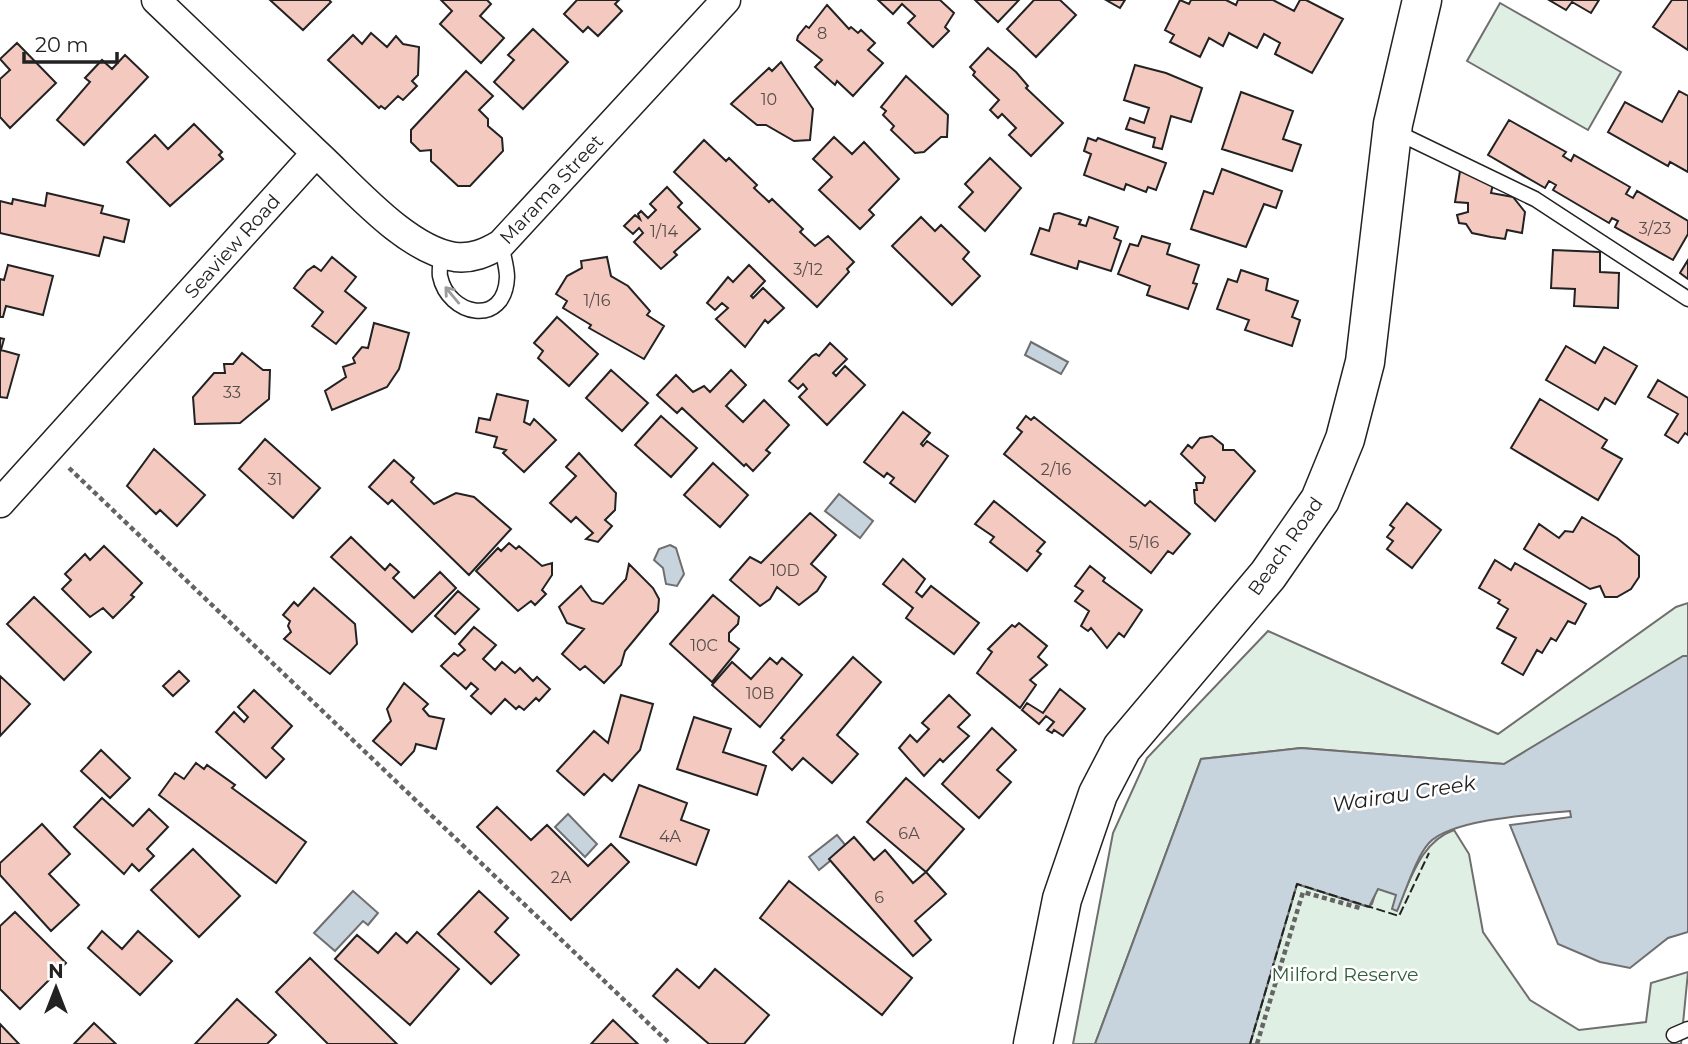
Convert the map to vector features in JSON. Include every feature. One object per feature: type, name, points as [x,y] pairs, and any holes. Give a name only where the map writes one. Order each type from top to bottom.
[{"type":"main road","name":"Beach Road","points":[[1033,1044],[1062,899],[1078,844],[1110,771],[1122,748],[1268,575],[1320,500],[1345,439],[1365,362],[1392,131],[1422,0]]},
{"type":"street","points":[[156,0],[316,153]]},
{"type":"street","name":"Marama Street","points":[[316,153],[396,226],[441,254],[474,257],[501,244],[726,0]]},
{"type":"street","name":"Seaview Road","points":[[0,503],[316,153]]},
{"type":"lane","points":[[1392,131],[1535,199],[1688,299]]},
{"type":"lane","points":[[441,254],[440,276],[445,288],[469,311],[481,312],[493,309],[503,296],[507,276],[501,244]]},
{"type":"path","points":[[49,449],[670,1044]]},
{"type":"path","points":[[1256,1044],[1303,892],[1360,908]]},
{"type":"green space","points":[[1500,3],[1621,72],[1588,130],[1467,61]]},
{"type":"green space","points":[[1688,603],[1688,656],[1504,764],[1301,748],[1201,759],[1095,1044],[1073,1044],[1113,833],[1147,758],[1268,631],[1498,734],[1676,607]]},
{"type":"green space","name":"Milford Reserve","points":[[1454,830],[1469,854],[1483,932],[1530,1000],[1579,1030],[1646,1022],[1651,983],[1688,972],[1681,1044],[1250,1044],[1297,884],[1368,907],[1372,904],[1377,888],[1396,894],[1396,911],[1425,853],[1433,843]]},
{"type":"water","points":[[1031,342],[1068,362],[1061,374],[1025,355]]},
{"type":"water","points":[[839,494],[873,521],[860,538],[825,511]]},
{"type":"water","points":[[670,545],[676,548],[684,574],[677,586],[666,584],[663,568],[654,560],[659,549]]},
{"type":"water","name":"Wairau Creek","points":[[1683,656],[1688,656],[1688,932],[1668,938],[1630,968],[1600,962],[1558,944],[1510,825],[1571,817],[1570,811],[1496,819],[1456,828],[1429,843],[1415,866],[1397,911],[1392,909],[1396,895],[1378,889],[1369,907],[1297,884],[1250,1044],[1095,1044],[1201,759],[1301,748],[1504,764]]},
{"type":"water","points":[[568,814],[597,844],[585,857],[555,827]]},
{"type":"water","points":[[837,835],[847,847],[819,870],[809,857]]},
{"type":"water","points":[[353,891],[378,913],[368,925],[363,921],[335,951],[314,933]]},
{"type":"building","points":[[270,0],[329,0],[331,2],[303,30]]},
{"type":"building","points":[[441,0],[487,0],[491,4],[480,16],[504,38],[481,63],[440,24],[452,11]]},
{"type":"building","points":[[577,0],[619,0],[615,4],[622,11],[598,36],[588,27],[583,32],[564,14]]},
{"type":"building","points":[[878,0],[940,0],[954,13],[945,27],[949,31],[933,47],[908,23],[915,16],[902,4],[893,14]]},
{"type":"building","points":[[975,0],[1019,0],[998,22]]},
{"type":"building","points":[[1034,0],[1060,0],[1076,15],[1036,57],[1007,29]]},
{"type":"building","points":[[1106,0],[1125,0],[1120,8]]},
{"type":"building","points":[[1180,0],[1189,4],[1191,0],[1226,0],[1236,5],[1238,0],[1273,0],[1294,11],[1300,0],[1306,0],[1343,19],[1312,73],[1275,54],[1280,43],[1264,34],[1257,48],[1229,33],[1223,46],[1209,38],[1200,57],[1170,42],[1174,35],[1165,30]]},
{"type":"building","points":[[1549,0],[1599,0],[1591,13],[1572,2],[1566,10]]},
{"type":"building","points":[[1672,0],[1688,0],[1688,50],[1653,27]]},
{"type":"building","points":[[827,5],[849,29],[851,27],[858,33],[861,30],[875,43],[868,50],[883,63],[853,96],[837,81],[835,85],[815,67],[822,60],[797,40],[806,26],[809,28]]},
{"type":"building","points":[[533,29],[568,62],[523,109],[494,82],[514,60],[508,55]]},
{"type":"building","points":[[371,33],[387,47],[396,36],[403,44],[419,47],[418,75],[412,81],[417,86],[403,100],[398,96],[385,109],[381,106],[379,108],[328,60],[353,35],[362,44]]},
{"type":"building","points":[[17,43],[56,83],[10,128],[0,117],[0,79],[10,70],[0,59]]},
{"type":"building","points":[[988,48],[1016,72],[1028,86],[1026,88],[1063,123],[1031,156],[1009,135],[1016,128],[1002,114],[998,118],[990,110],[999,100],[973,75],[975,72],[970,67]]},
{"type":"building","points":[[125,55],[148,77],[84,145],[57,120],[90,82],[85,78],[102,60],[112,69]]},
{"type":"building","points":[[781,62],[813,109],[810,140],[794,141],[766,125],[757,125],[731,104],[769,68],[772,71]]},
{"type":"building","points":[[1135,65],[1166,73],[1202,88],[1191,122],[1171,116],[1162,149],[1153,147],[1155,138],[1126,129],[1130,118],[1144,123],[1149,108],[1124,100]]},
{"type":"building","points":[[466,71],[493,96],[479,110],[488,119],[488,126],[502,138],[503,151],[470,186],[458,186],[431,161],[431,150],[420,151],[411,142],[411,130]]},
{"type":"building","points":[[906,76],[948,115],[947,137],[941,137],[924,152],[915,153],[891,130],[894,126],[883,115],[886,111],[881,107]]},
{"type":"building","points":[[1679,91],[1688,96],[1688,172],[1670,162],[1668,166],[1608,132],[1625,102],[1662,122]]},
{"type":"building","points":[[1241,92],[1293,111],[1283,139],[1301,145],[1292,171],[1222,149]]},
{"type":"building","points":[[1509,120],[1566,152],[1563,156],[1571,161],[1574,155],[1630,187],[1626,194],[1633,198],[1637,191],[1688,221],[1688,234],[1673,260],[1615,227],[1618,221],[1612,218],[1609,223],[1553,190],[1556,185],[1549,181],[1545,188],[1488,155]]},
{"type":"building","points":[[194,124],[222,152],[219,155],[223,159],[170,206],[127,162],[155,135],[168,149]]},
{"type":"building","points":[[834,137],[852,154],[864,142],[899,179],[869,210],[874,215],[860,229],[819,190],[832,177],[813,159]]},
{"type":"building","points":[[1088,138],[1096,141],[1098,138],[1166,163],[1156,190],[1148,187],[1146,192],[1126,184],[1124,190],[1084,175],[1091,154],[1084,151]]},
{"type":"building","points":[[704,140],[726,161],[729,158],[757,185],[754,188],[769,202],[772,199],[803,229],[800,232],[815,246],[828,236],[854,262],[847,269],[849,272],[817,307],[674,172]]},
{"type":"building","points":[[990,158],[1021,188],[985,231],[959,207],[973,192],[965,184]]},
{"type":"building","points":[[1222,169],[1282,191],[1276,208],[1264,204],[1246,247],[1191,229],[1204,191],[1213,194]]},
{"type":"building","points":[[1460,171],[1477,174],[1493,184],[1491,193],[1513,197],[1525,212],[1522,233],[1507,230],[1505,239],[1491,237],[1472,233],[1466,224],[1459,223],[1457,215],[1468,212],[1468,203],[1455,202]]},
{"type":"building","points":[[667,187],[682,203],[678,207],[700,229],[674,252],[677,255],[661,269],[634,242],[643,233],[639,228],[633,234],[624,226],[635,215],[640,219],[638,214],[641,211],[648,218],[656,210],[650,204]]},
{"type":"building","points":[[47,193],[103,206],[101,213],[129,220],[124,242],[104,237],[99,256],[0,233],[0,201],[12,204],[13,199],[45,206]]},
{"type":"building","points":[[1054,214],[1081,220],[1079,224],[1086,226],[1089,217],[1118,227],[1114,238],[1121,241],[1111,271],[1079,261],[1077,269],[1031,254],[1040,228],[1049,231]]},
{"type":"building","points":[[921,217],[935,231],[941,225],[969,252],[963,259],[980,276],[952,305],[892,246]]},
{"type":"building","points":[[1142,236],[1170,244],[1167,254],[1199,265],[1193,283],[1197,284],[1188,309],[1147,295],[1150,286],[1118,274],[1130,244],[1138,246]]},
{"type":"building","points":[[1553,250],[1600,252],[1600,272],[1619,273],[1618,308],[1574,306],[1575,289],[1551,288]]},
{"type":"building","points":[[332,257],[356,277],[345,291],[366,308],[336,344],[312,326],[323,312],[294,288],[307,271],[314,266],[321,271]]},
{"type":"building","points":[[607,257],[611,276],[628,286],[650,311],[647,315],[664,326],[644,359],[589,328],[591,325],[563,308],[567,301],[556,294],[567,276],[582,268],[581,261]]},
{"type":"building","points":[[1688,260],[1688,279],[1680,273]]},
{"type":"building","points":[[8,265],[53,276],[43,315],[6,306],[3,317],[0,317],[0,279],[4,280]]},
{"type":"building","points":[[749,265],[765,281],[751,296],[753,298],[763,288],[784,308],[768,323],[765,320],[745,347],[716,319],[728,308],[722,303],[715,310],[707,303],[728,277],[733,282]]},
{"type":"building","points":[[1241,270],[1268,279],[1266,290],[1298,301],[1292,317],[1300,320],[1292,346],[1245,330],[1249,320],[1217,309],[1228,279],[1237,282]]},
{"type":"building","points":[[557,317],[598,354],[569,386],[538,358],[543,351],[534,343]]},
{"type":"building","points":[[374,323],[409,333],[399,369],[387,387],[332,410],[325,391],[346,377],[343,367],[355,363],[353,358],[362,347],[368,348]]},
{"type":"building","points":[[0,338],[4,339],[1,350],[19,355],[7,398],[0,397]]},
{"type":"building","points":[[830,343],[847,359],[833,373],[836,376],[845,366],[865,385],[827,425],[799,397],[807,389],[803,384],[798,389],[789,381],[812,356],[819,356]]},
{"type":"building","points":[[1566,346],[1595,363],[1604,347],[1637,366],[1615,404],[1605,398],[1598,410],[1546,380]]},
{"type":"building","points":[[242,353],[263,370],[270,370],[269,399],[240,423],[195,424],[193,397],[214,373],[225,373],[224,364],[233,364]]},
{"type":"building","points":[[611,370],[648,403],[622,431],[586,398]]},
{"type":"building","points":[[731,370],[746,385],[726,406],[743,422],[764,400],[789,425],[766,450],[770,453],[753,471],[746,464],[744,466],[682,408],[677,413],[657,395],[676,375],[693,392],[704,386],[710,392]]},
{"type":"building","points":[[1658,380],[1688,398],[1688,435],[1685,433],[1678,443],[1665,435],[1678,414],[1648,397]]},
{"type":"building","points":[[497,394],[528,401],[524,422],[530,425],[534,419],[556,440],[524,472],[503,453],[506,450],[494,447],[497,437],[476,432],[479,418],[490,420]]},
{"type":"building","points":[[1540,399],[1607,440],[1602,448],[1622,459],[1598,500],[1511,448]]},
{"type":"building","points":[[903,412],[930,433],[921,444],[923,446],[927,441],[948,456],[915,502],[890,483],[894,478],[887,473],[884,477],[864,462]]},
{"type":"building","points":[[661,416],[697,448],[671,477],[635,445]]},
{"type":"building","points":[[1026,416],[1031,420],[1034,417],[1145,506],[1150,501],[1190,534],[1173,554],[1168,551],[1151,573],[1004,454],[1022,432],[1017,428]]},
{"type":"building","points":[[1212,436],[1223,445],[1223,450],[1234,450],[1255,471],[1215,521],[1195,503],[1196,483],[1203,483],[1205,477],[1181,454],[1188,445],[1192,448],[1200,438]]},
{"type":"building","points":[[265,439],[320,488],[293,518],[239,469]]},
{"type":"building","points":[[154,449],[205,495],[177,526],[160,510],[156,514],[127,486]]},
{"type":"building","points":[[579,453],[616,493],[615,510],[605,520],[612,526],[598,542],[586,539],[593,533],[576,517],[571,522],[550,503],[576,476],[566,467]]},
{"type":"building","points":[[394,460],[414,478],[411,482],[434,504],[456,493],[474,497],[511,529],[469,575],[392,500],[388,504],[369,487]]},
{"type":"building","points":[[713,463],[748,495],[720,527],[684,495]]},
{"type":"building","points":[[994,501],[1045,542],[1037,551],[1041,554],[1027,571],[990,542],[994,537],[975,524]]},
{"type":"building","points":[[1407,503],[1441,530],[1412,568],[1387,549],[1393,541],[1387,537],[1394,528],[1390,525]]},
{"type":"building","points":[[810,513],[836,535],[811,564],[826,577],[817,591],[799,605],[777,587],[770,599],[760,606],[730,580],[750,557],[761,563]]},
{"type":"building","points":[[1582,517],[1617,538],[1639,556],[1639,577],[1631,589],[1617,597],[1605,597],[1600,586],[1590,589],[1524,549],[1539,524],[1559,538],[1565,531],[1573,532]]},
{"type":"building","points":[[351,537],[385,570],[390,564],[399,572],[393,578],[414,598],[440,572],[456,588],[412,632],[331,557]]},
{"type":"building","points":[[509,543],[516,549],[519,546],[542,566],[552,563],[552,575],[542,590],[546,594],[535,605],[531,601],[518,611],[476,571],[498,548],[501,551]]},
{"type":"building","points":[[104,546],[142,583],[131,595],[134,597],[113,618],[103,608],[90,617],[62,589],[71,580],[65,574],[85,554],[90,560]]},
{"type":"building","points":[[903,559],[925,579],[916,592],[922,597],[931,586],[979,623],[954,654],[906,618],[913,608],[883,584]]},
{"type":"building","points":[[1495,560],[1511,570],[1515,563],[1586,604],[1575,624],[1568,621],[1556,641],[1551,638],[1542,653],[1537,650],[1523,675],[1502,663],[1516,638],[1497,628],[1508,609],[1498,603],[1500,600],[1479,588]]},
{"type":"building","points":[[629,564],[653,588],[659,599],[658,611],[625,651],[621,665],[604,683],[585,666],[580,670],[562,654],[584,629],[567,623],[559,607],[581,586],[592,601],[603,604],[626,579]]},
{"type":"building","points":[[1090,566],[1105,578],[1103,581],[1142,610],[1124,637],[1119,633],[1107,648],[1091,628],[1088,631],[1081,626],[1089,611],[1075,601],[1083,591],[1075,586]]},
{"type":"building","points":[[314,588],[355,624],[357,644],[330,674],[284,639],[291,632],[288,626],[290,621],[283,615],[294,602],[298,606]]},
{"type":"building","points":[[458,591],[479,609],[455,634],[435,616]]},
{"type":"building","points":[[713,595],[739,617],[738,624],[729,633],[729,641],[739,649],[712,682],[670,644]]},
{"type":"building","points":[[34,597],[91,652],[64,680],[7,624]]},
{"type":"building","points":[[1019,623],[1047,646],[1038,657],[1047,665],[1030,680],[1036,685],[1020,708],[977,673],[992,652],[988,649],[1012,625],[1015,627]]},
{"type":"building","points":[[474,627],[496,645],[483,659],[495,670],[502,662],[515,673],[520,668],[533,681],[537,677],[550,689],[539,701],[536,698],[524,710],[519,706],[516,709],[505,699],[491,714],[471,696],[478,689],[471,683],[466,689],[441,666],[454,653],[458,656],[465,650],[459,644]]},
{"type":"building","points":[[853,657],[881,682],[837,735],[858,754],[832,783],[803,758],[792,770],[773,752],[784,740],[781,738]]},
{"type":"building","points":[[770,658],[777,664],[782,658],[802,675],[760,727],[712,685],[732,662],[751,679]]},
{"type":"building","points":[[179,671],[189,681],[173,696],[163,686]]},
{"type":"building","points":[[0,676],[30,704],[0,736]]},
{"type":"building","points":[[404,683],[428,704],[423,709],[429,716],[444,719],[436,749],[416,744],[414,751],[401,765],[373,741],[391,721],[387,709]]},
{"type":"building","points":[[1060,689],[1085,709],[1063,736],[1054,730],[1052,733],[1047,730],[1054,722],[1046,716],[1039,724],[1022,710],[1027,703],[1043,713]]},
{"type":"building","points":[[254,690],[292,726],[272,748],[284,759],[266,778],[216,732],[234,712],[244,722],[248,717],[238,707]]},
{"type":"building","points":[[621,695],[653,704],[640,750],[612,781],[604,774],[584,795],[557,771],[594,731],[608,743]]},
{"type":"building","points":[[949,695],[970,715],[958,727],[969,736],[943,762],[940,759],[924,776],[899,748],[910,735],[917,742],[929,729],[922,723]]},
{"type":"building","points":[[694,717],[731,729],[723,752],[766,766],[757,795],[677,769]]},
{"type":"building","points":[[992,728],[1016,750],[997,770],[1011,782],[979,818],[942,784]]},
{"type":"building","points":[[101,750],[130,778],[110,798],[81,771]]},
{"type":"building","points":[[196,763],[204,769],[207,765],[235,785],[232,788],[306,842],[276,883],[159,795],[175,773],[184,779]]},
{"type":"building","points":[[906,778],[964,829],[926,872],[867,822]]},
{"type":"building","points":[[639,785],[687,803],[681,820],[709,830],[696,865],[620,837]]},
{"type":"building","points":[[102,798],[133,826],[149,809],[168,827],[147,849],[154,856],[139,871],[132,864],[124,874],[74,827]]},
{"type":"building","points":[[497,807],[531,840],[547,825],[588,866],[611,844],[629,862],[571,920],[477,827]]},
{"type":"building","points":[[42,824],[70,854],[49,874],[79,905],[51,931],[0,875],[0,863]]},
{"type":"building","points":[[854,837],[874,860],[885,850],[913,883],[926,872],[946,894],[915,921],[931,940],[913,956],[829,859]]},
{"type":"building","points":[[193,849],[240,896],[199,937],[151,890]]},
{"type":"building","points":[[789,881],[912,978],[882,1015],[760,918]]},
{"type":"building","points":[[479,891],[508,918],[495,932],[519,955],[491,984],[438,934]]},
{"type":"building","points":[[15,912],[66,963],[20,1009],[0,989],[0,926]]},
{"type":"building","points":[[102,931],[122,949],[138,931],[172,961],[140,995],[88,948]]},
{"type":"building","points":[[417,932],[459,969],[410,1025],[335,959],[357,935],[378,953],[396,933],[407,943]]},
{"type":"building","points":[[310,958],[397,1044],[328,1044],[276,992]]},
{"type":"building","points":[[677,969],[699,988],[715,969],[769,1015],[744,1044],[709,1044],[653,996]]},
{"type":"building","points":[[237,999],[276,1035],[267,1044],[195,1044]]},
{"type":"building","points":[[613,1020],[638,1044],[591,1044]]},
{"type":"building","points":[[94,1023],[116,1044],[74,1044]]},
{"type":"building","points":[[0,1024],[19,1044],[0,1044]]},
{"type":"fence","points":[[1250,1044],[1297,884],[1399,916],[1429,853]]}]
